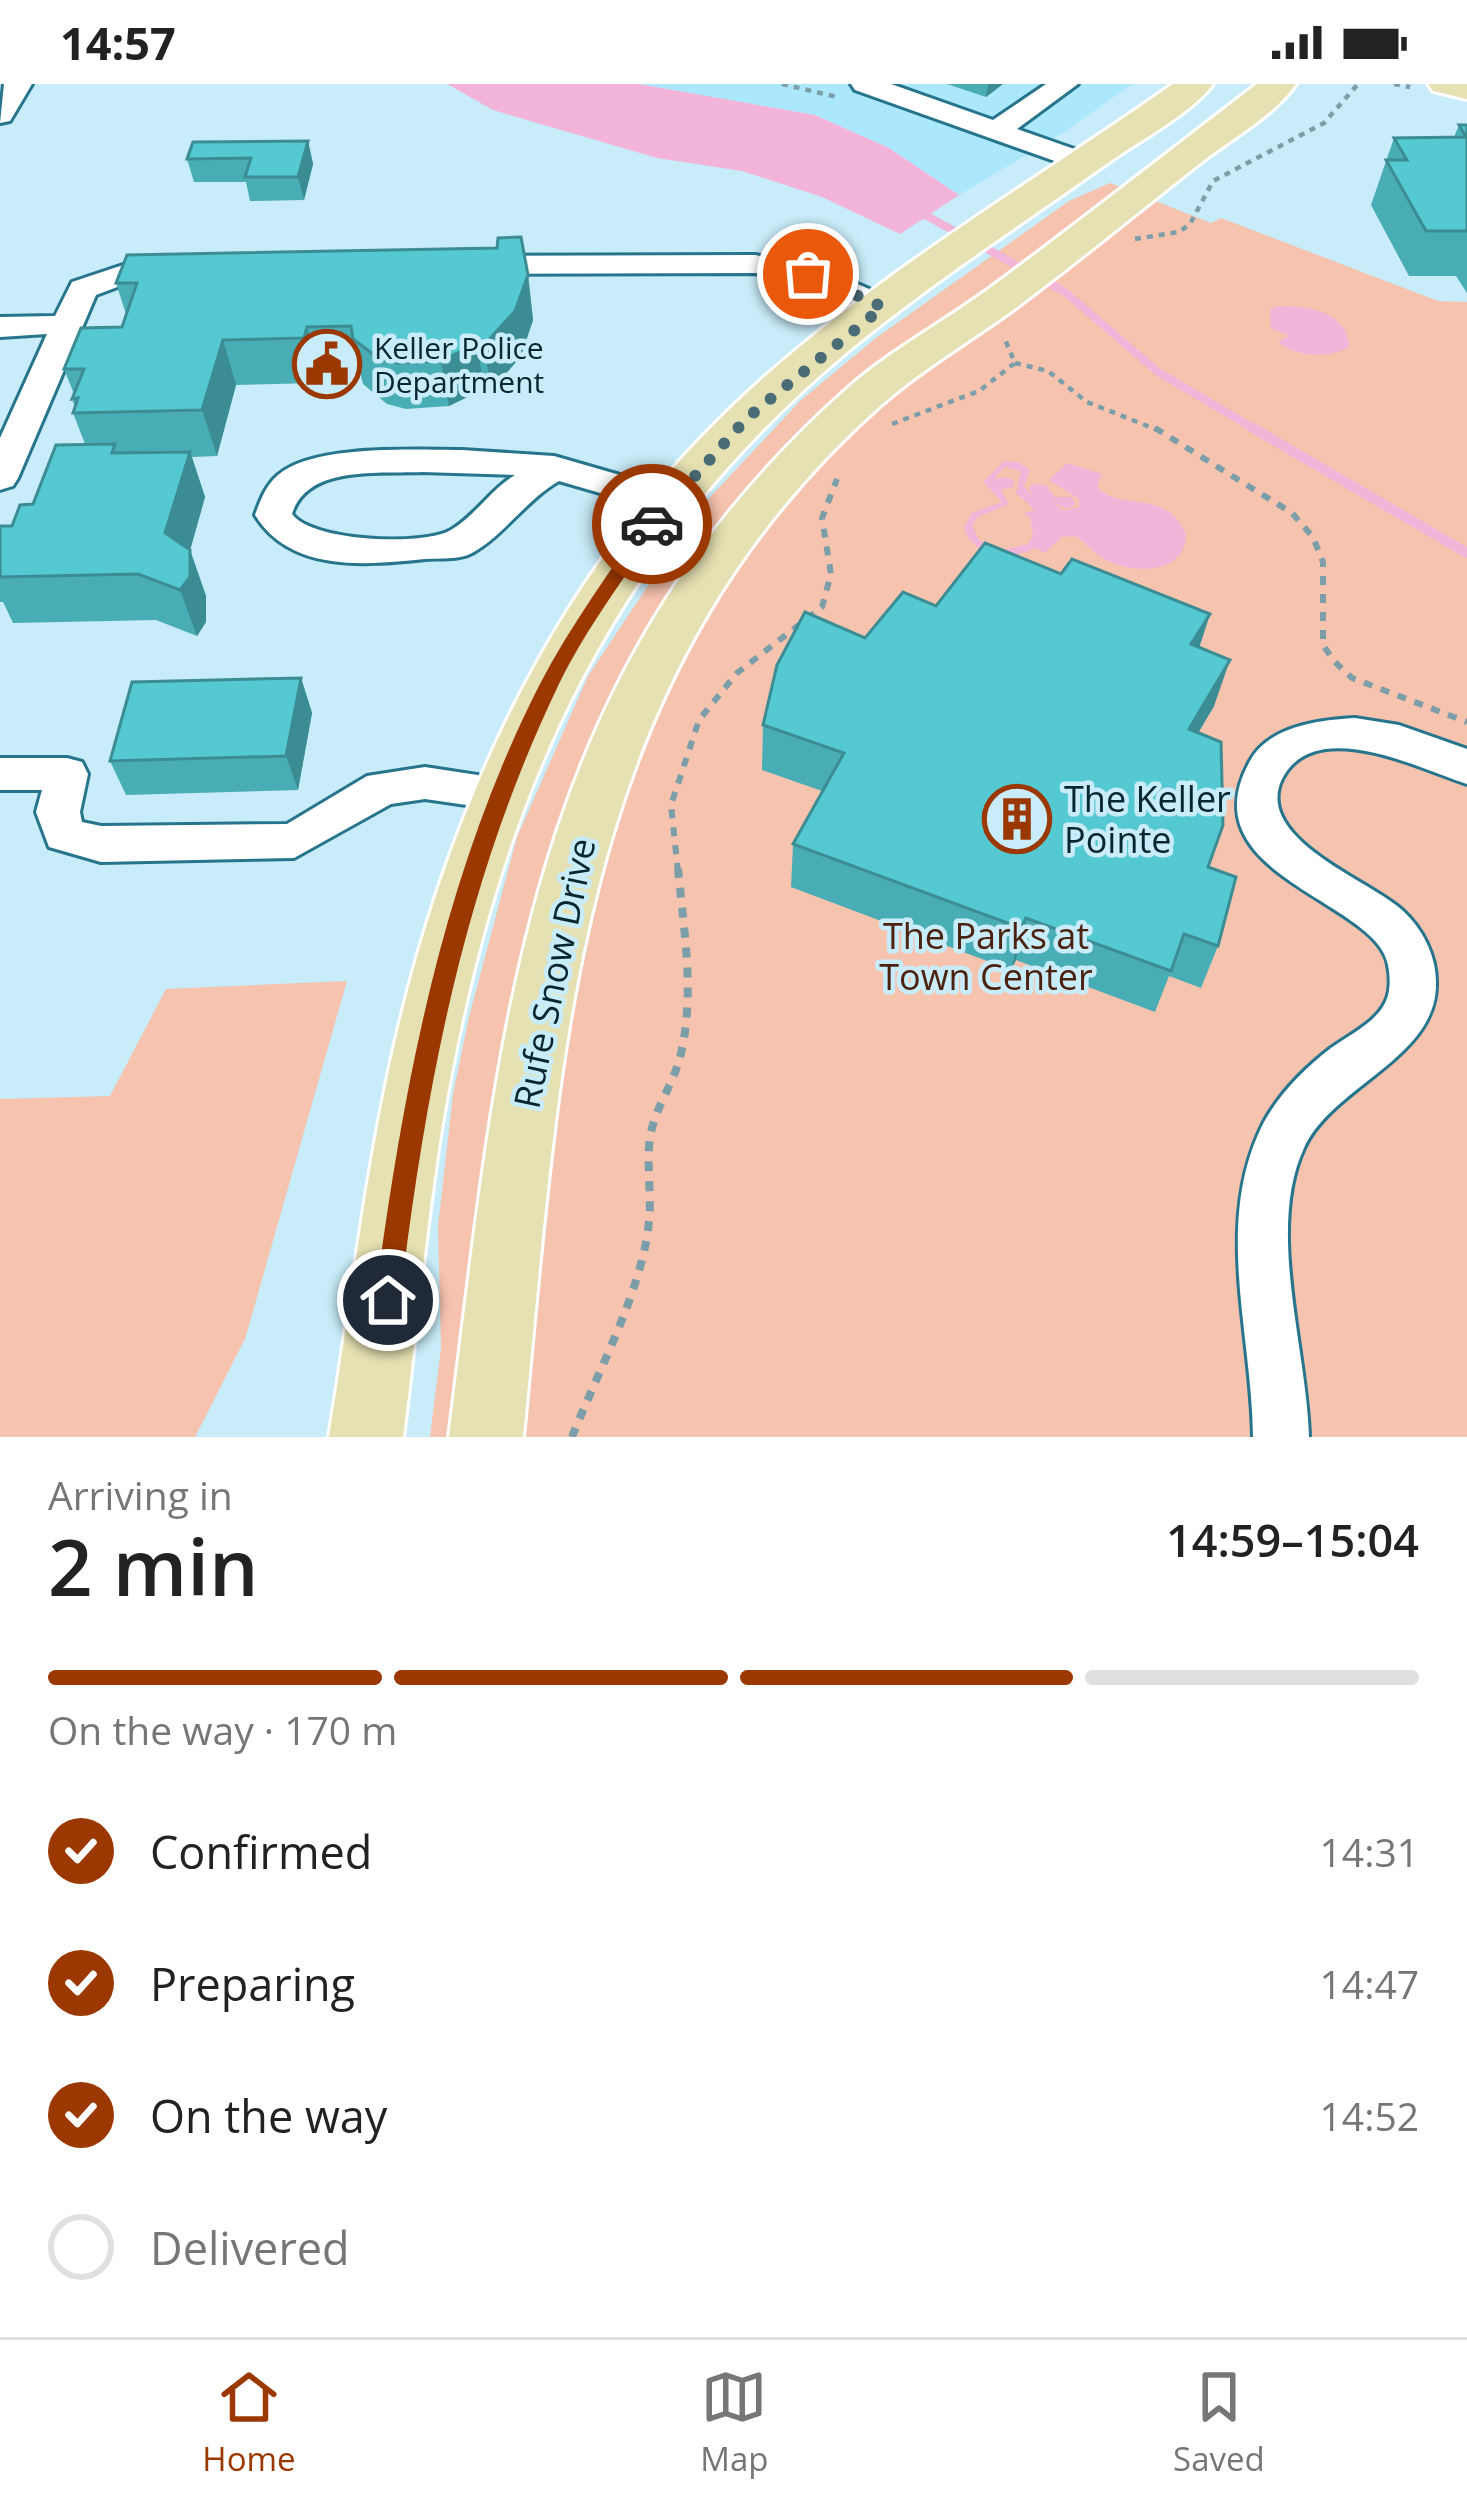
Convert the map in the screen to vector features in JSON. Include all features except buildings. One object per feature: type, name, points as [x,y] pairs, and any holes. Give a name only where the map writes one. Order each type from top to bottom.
[{"type":"main road","points":[[366,1437],[409,1132],[460,911],[501,793],[550,684],[588,616],[669,501],[747,418],[883,307],[1196,84]]},
{"type":"main road","name":"Rufe Snow Drive","points":[[486,1437],[528,1069],[557,921],[593,799],[630,709],[700,581],[744,525],[866,394],[946,337],[1003,310],[1079,239],[1279,84]]},
{"type":"main road","points":[[1445,84],[1467,89]]},
{"type":"main road","points":[[883,307],[946,337]]},
{"type":"main road","points":[[669,501],[744,525]]},
{"type":"street","points":[[0,115],[18,84]]},
{"type":"street","points":[[998,129],[1064,84]]},
{"type":"street","points":[[875,85],[1087,163]]},
{"type":"street","points":[[451,266],[690,260],[755,264],[808,274],[883,307]]},
{"type":"street","points":[[4,462],[82,289],[132,271],[200,270]]},
{"type":"street","points":[[0,327],[49,324],[65,330]]},
{"type":"street","points":[[554,468],[520,488],[459,544],[325,550],[278,528],[273,515],[280,492],[299,476],[335,466],[513,461],[554,468],[669,501]]},
{"type":"street","points":[[1282,1437],[1283,1392],[1263,1226],[1266,1180],[1296,1115],[1352,1060],[1387,1039],[1408,1011],[1414,982],[1407,951],[1396,934],[1362,903],[1303,872],[1277,847],[1258,792],[1264,766],[1283,748],[1305,737],[1334,733],[1411,744],[1467,768]]},
{"type":"street","points":[[0,774],[67,774],[58,812],[64,835],[101,844],[294,841],[382,788],[425,783],[501,793]]},
{"type":"path","points":[[1135,239],[1178,232],[1190,224],[1213,181],[1300,140],[1324,123],[1358,84]]},
{"type":"path","points":[[1003,310],[1015,363]]},
{"type":"path","points":[[887,427],[979,392],[1015,363]]},
{"type":"path","points":[[1015,363],[1048,371],[1087,402],[1183,442],[1292,513],[1313,537],[1323,562],[1323,645],[1334,662],[1352,678],[1467,722]]},
{"type":"path","points":[[572,1437],[637,1272],[649,1223],[649,1142],[685,1034],[688,971],[671,805],[684,758],[699,720],[737,673],[782,640],[830,595],[833,582],[822,515],[845,465]]},
{"type":"shaded area","points":[[447,84],[639,84],[815,115],[889,148],[959,195],[900,234],[822,197],[742,171],[657,158],[493,110]]},
{"type":"shaded area","points":[[639,84],[1132,84],[1066,131],[959,195],[889,148],[816,115]]},
{"type":"shaded area","points":[[1277,306],[1312,309],[1333,318],[1347,335],[1349,347],[1322,355],[1285,347],[1278,342],[1289,336],[1271,328],[1270,310]]},
{"type":"shaded area","points":[[1004,461],[1018,462],[1030,470],[1024,486],[1033,497],[1029,488],[1035,484],[1046,485],[1055,497],[1072,497],[1076,504],[1068,509],[1052,502],[1064,511],[1079,507],[1079,499],[1049,480],[1067,463],[1102,474],[1097,486],[1106,494],[1155,505],[1178,520],[1186,535],[1183,548],[1167,564],[1143,569],[1106,560],[1075,536],[1062,537],[1045,553],[1035,548],[1015,555],[984,551],[964,528],[972,513],[1002,502],[983,482]],"holes":[[[1005,467],[1021,471],[1016,493],[1035,510],[1022,514],[1030,517],[1033,536],[1028,544],[1003,550],[979,540],[972,525],[978,517],[1009,504],[1001,490],[1013,487],[1014,481],[993,479]]]},
{"type":"green space","name":"The Parks at Town Center","points":[[1110,183],[1211,223],[1221,218],[1438,301],[1467,302],[1467,1437],[430,1437],[441,1348],[438,1227],[453,1094],[517,837],[588,676],[699,509],[800,401],[876,338],[1069,201]]},
{"type":"green space","points":[[347,981],[245,1339],[195,1437],[0,1437],[0,1099],[110,1096],[166,989]]},
{"type":"waterway","points":[[916,210],[1065,292],[1158,372],[1258,431]]},
{"type":"waterway","points":[[1253,428],[1467,553]]},
{"type":"way so far","points":[[652,524],[747,418],[883,307],[808,274]]},
{"type":"place","name":"Keller Police Department","points":[[327,364]]},
{"type":"place","name":"The Keller Pointe","points":[[1017,819]]},
{"type":"route","points":[[388,1300],[409,1132],[434,1012],[488,823],[550,684],[588,616],[652,524]]}]
